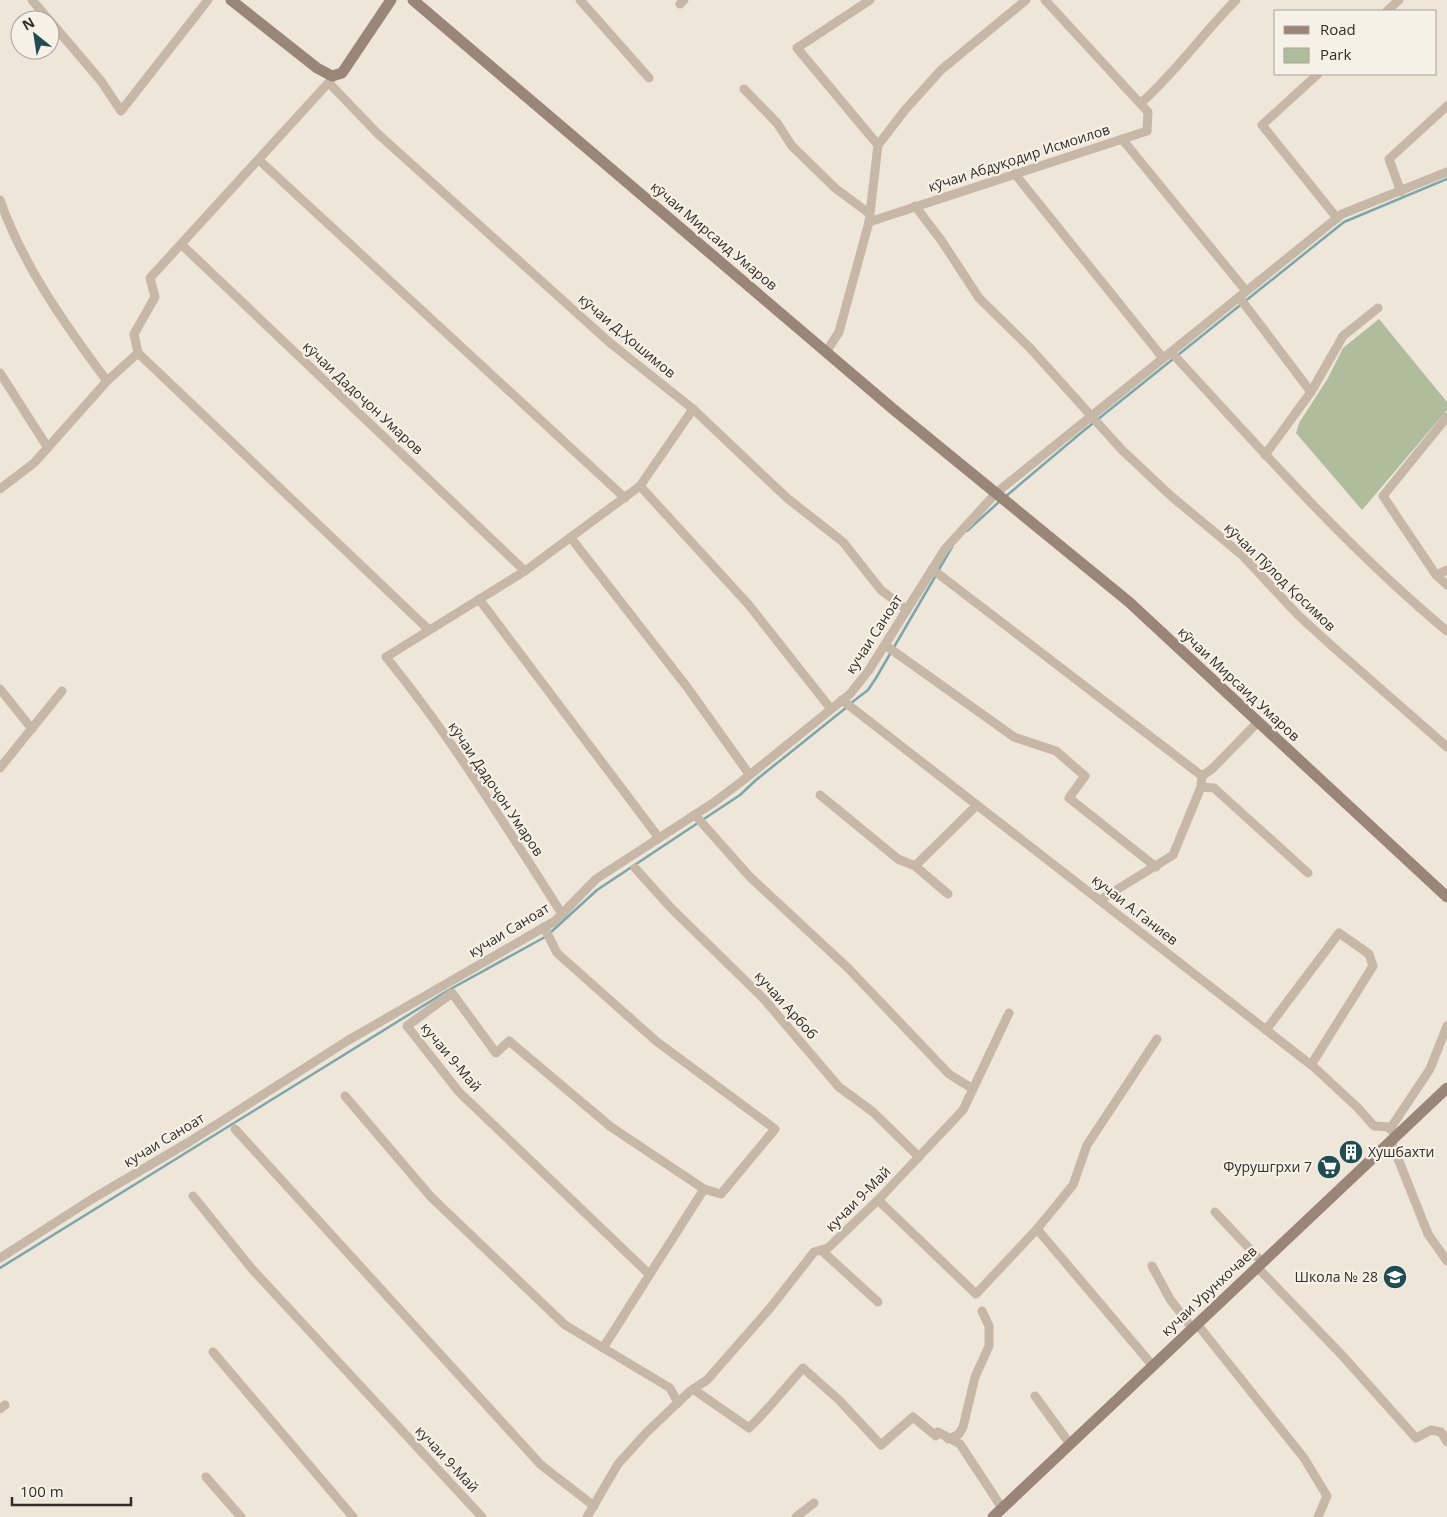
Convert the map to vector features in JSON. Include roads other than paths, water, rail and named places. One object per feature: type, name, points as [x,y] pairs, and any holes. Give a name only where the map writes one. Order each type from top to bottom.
[{"type":"street","points":[[32,0],[41,10]]},
{"type":"street","points":[[60,32],[101,81],[121,111],[208,0]]},
{"type":"street","points":[[231,0],[330,80]]},
{"type":"street","points":[[391,0],[342,73],[330,80],[150,278],[155,297],[134,334],[138,353],[429,630],[525,570],[640,486],[693,409]]},
{"type":"street","name":"кӯчаи Мирсаид Умаров","points":[[413,0],[826,352],[1129,602],[1447,896]]},
{"type":"street","points":[[580,0],[649,78]]},
{"type":"street","points":[[870,0],[797,48],[878,145]]},
{"type":"street","points":[[826,352],[839,332],[870,218],[878,145],[905,110],[942,70],[1026,0]]},
{"type":"street","points":[[1140,103],[1158,88],[1211,24],[1236,0]]},
{"type":"street","points":[[1388,10],[1400,0]]},
{"type":"street","name":"кӯчаи Абдуқодир Исмоилов","points":[[870,218],[915,206],[1147,131],[1148,112],[1051,2]]},
{"type":"street","points":[[1317,75],[1262,125],[1337,218]]},
{"type":"street","name":"кӯчаи Д.Ҳошимов","points":[[330,80],[378,134],[594,329],[693,409],[787,498],[843,542],[881,590],[907,610]]},
{"type":"street","points":[[744,89],[777,123],[792,146],[870,218]]},
{"type":"street","points":[[1400,192],[1389,159],[1447,106]]},
{"type":"street","points":[[1122,139],[1243,294],[1311,392]]},
{"type":"street","points":[[259,160],[625,498]]},
{"type":"street","name":"кучаи Саноат","points":[[0,1258],[92,1199],[189,1142],[347,1041],[547,932],[596,878],[659,838],[699,820],[749,774],[831,709],[847,704],[870,670],[890,648],[907,610],[935,572],[945,549],[1001,497],[1094,420],[1163,358],[1173,355],[1243,294],[1342,214],[1447,172]]},
{"type":"street","points":[[1015,174],[1163,358]]},
{"type":"street","points":[[0,200],[16,241],[72,334],[107,381]]},
{"type":"street","name":"кӯчаи Пӯлод Қосимов","points":[[915,206],[941,240],[979,298],[1030,348],[1094,420],[1171,496],[1242,555],[1311,628],[1447,747]]},
{"type":"street","name":"кӯчаи Дадоҷон Умаров","points":[[182,245],[525,570]]},
{"type":"street","points":[[1265,455],[1311,392],[1343,336],[1378,308]]},
{"type":"street","points":[[0,489],[34,463],[107,381],[138,353]]},
{"type":"street","points":[[1173,355],[1304,498],[1404,595],[1447,631]]},
{"type":"street","points":[[0,373],[48,448]]},
{"type":"street","points":[[1447,416],[1383,496],[1436,575],[1447,585]]},
{"type":"street","points":[[640,486],[748,604],[831,709]]},
{"type":"street","points":[[571,538],[687,687],[749,774]]},
{"type":"street","points":[[1436,575],[1447,570]]},
{"type":"street","points":[[935,572],[1202,776]]},
{"type":"street","points":[[479,599],[659,838]]},
{"type":"street","name":"кӯчаи Дадоҷон Умаров","points":[[429,630],[386,657],[412,690],[485,793],[562,914]]},
{"type":"street","points":[[890,648],[1014,737],[1056,751],[1084,776],[1069,798],[1156,867]]},
{"type":"street","points":[[0,689],[32,729]]},
{"type":"street","points":[[0,768],[62,691]]},
{"type":"street","name":"кучаи А.Ганиев","points":[[847,704],[1311,1065],[1358,1108],[1374,1126],[1393,1135]]},
{"type":"street","points":[[1100,900],[1173,855],[1202,787],[1202,776],[1258,722]]},
{"type":"street","points":[[1202,787],[1214,788],[1308,873]]},
{"type":"street","points":[[820,795],[898,859],[915,866],[948,894]]},
{"type":"street","points":[[915,866],[977,805]]},
{"type":"street","points":[[699,820],[750,877],[848,968],[950,1074],[973,1088]]},
{"type":"street","name":"кучаи Арбоб","points":[[635,868],[671,908],[763,998],[839,1087],[873,1112],[919,1157]]},
{"type":"street","points":[[547,932],[557,953],[656,1041],[774,1129],[721,1194],[704,1189],[603,1348]]},
{"type":"street","points":[[1266,1030],[1339,933],[1369,954],[1373,966],[1311,1065]]},
{"type":"street","name":"кучаи 9-Май","points":[[649,1274],[459,1092],[407,1026],[452,992],[496,1054],[509,1041],[611,1127],[704,1189]]},
{"type":"street","name":"кучаи 9-Май","points":[[587,1517],[618,1464],[678,1403],[693,1389],[707,1380],[771,1307],[814,1252],[828,1248],[878,1200],[963,1110],[1009,1013]]},
{"type":"street","points":[[1447,1026],[1430,1069],[1393,1135],[1428,1234],[1447,1260]]},
{"type":"street","points":[[878,1200],[976,1294],[1038,1229],[1072,1185],[1087,1145],[1157,1039]]},
{"type":"street","name":"кучаи Урунхочаев","points":[[993,1517],[1260,1265],[1393,1135],[1447,1088]]},
{"type":"street","points":[[345,1096],[431,1197],[565,1326],[670,1388],[678,1403]]},
{"type":"street","points":[[236,1129],[541,1465],[594,1506]]},
{"type":"street","name":"кучаи 9-Май","points":[[193,1196],[252,1269],[482,1517]]},
{"type":"street","points":[[1215,1212],[1260,1265],[1416,1438],[1431,1430],[1441,1432],[1447,1442]]},
{"type":"street","points":[[1038,1229],[1153,1366]]},
{"type":"street","points":[[821,1250],[878,1302]]},
{"type":"street","points":[[1152,1266],[1170,1299],[1195,1326],[1304,1458],[1327,1496],[1318,1517]]},
{"type":"street","points":[[948,1439],[959,1434],[963,1427],[975,1377],[989,1346],[989,1326],[982,1311]]},
{"type":"street","points":[[213,1352],[353,1517]]},
{"type":"street","points":[[693,1389],[749,1428],[774,1404],[776,1397],[803,1368],[839,1400],[881,1445],[913,1417],[936,1436],[938,1432],[960,1444],[1002,1508]]},
{"type":"street","points":[[1035,1396],[1070,1444]]},
{"type":"street","points":[[206,1477],[241,1517]]},
{"type":"street","points":[[796,1517],[814,1503]]},
{"type":"waterway","points":[[1005,497],[1082,432],[1344,222],[1447,179]]},
{"type":"waterway","points":[[967,531],[1000,501]]},
{"type":"waterway","points":[[938,571],[952,547]]},
{"type":"waterway","points":[[851,703],[868,690],[876,678],[936,575]]},
{"type":"waterway","points":[[550,933],[597,890],[740,795],[847,707]]},
{"type":"waterway","points":[[0,1268],[447,991],[545,937]]},
{"type":"place","name":"Хушбахти","points":[[1351,1152]]},
{"type":"place","name":"Фурушгрхи 7","points":[[1329,1167]]},
{"type":"place","name":"Школа № 28","points":[[1395,1277]]}]
